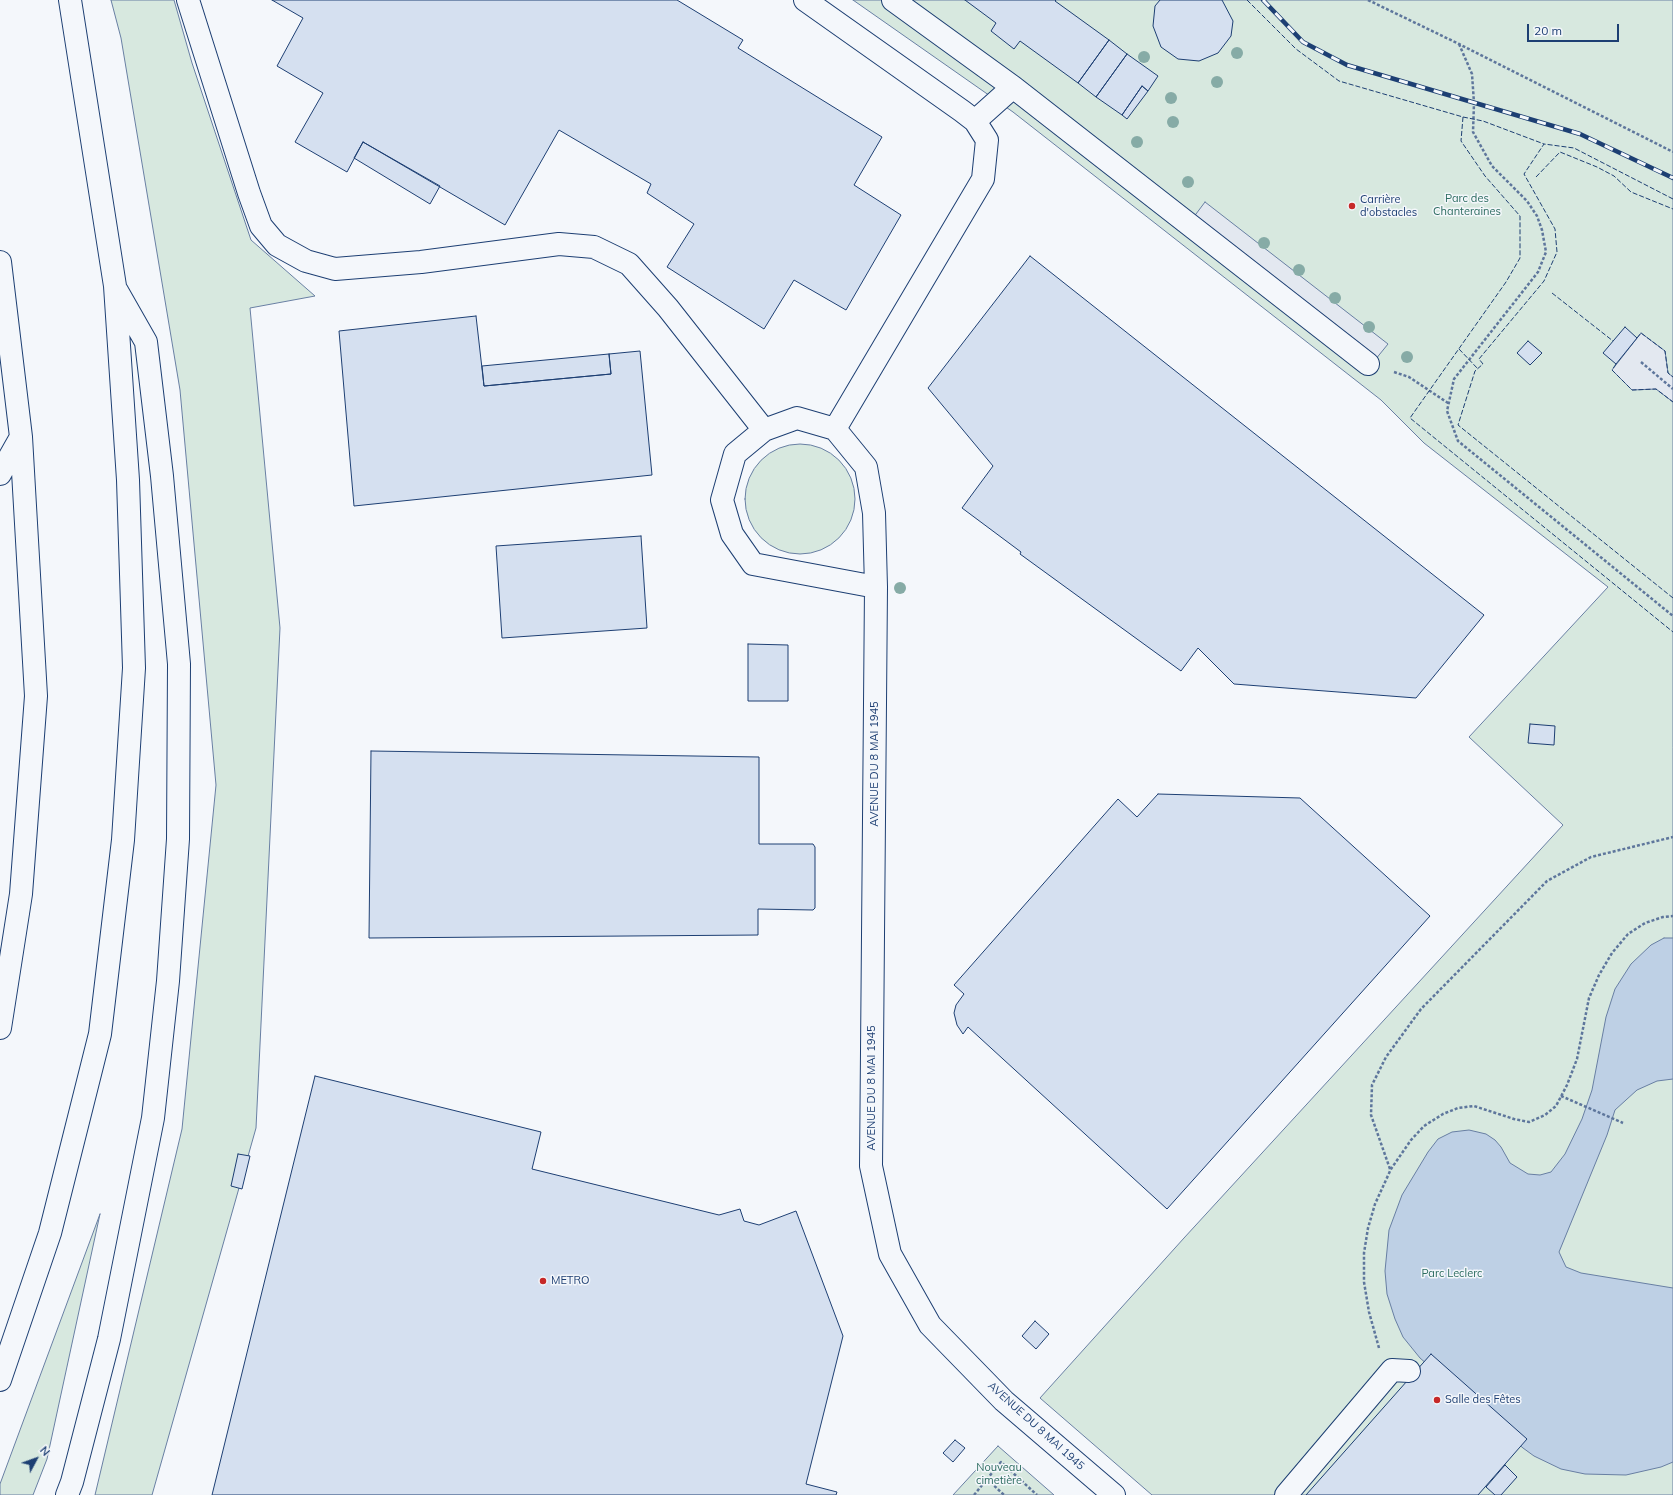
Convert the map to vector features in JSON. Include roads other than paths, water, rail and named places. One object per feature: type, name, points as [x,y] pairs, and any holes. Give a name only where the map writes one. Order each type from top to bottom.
[{"type":"main road","points":[[0,1380],[50,1233],[100,1034],[124,840],[134,668],[128,480],[115,286],[70,0]]},
{"type":"main road","points":[[188,0],[249,193],[261,226],[277,245],[306,261],[335,269],[421,262],[559,244],[594,247],[629,264],[668,308],[764,430]]},
{"type":"main road","points":[[805,0],[974,121],[987,140],[983,179],[835,429],[797,418],[764,430],[735,454],[722,500],[732,534],[753,564],[876,587]]},
{"type":"main road","points":[[893,0],[1013,87],[1368,364]]},
{"type":"main road","points":[[974,121],[1013,87]]},
{"type":"main road","points":[[0,262],[21,437],[36,696],[21,894],[0,1028]]},
{"type":"main road","points":[[67,1495],[72,1482],[109,1339],[153,1118],[168,981],[178,840],[179,664],[162,476],[146,342],[115,286]]},
{"type":"main road","name":"AVENUE DU 8 MAI 1945","points":[[835,429],[866,467],[874,513],[876,587],[871,1166],[890,1254],[930,1325],[1004,1401],[1114,1495]]},
{"type":"main road","points":[[0,474],[21,437]]},
{"type":"main road","points":[[1286,1495],[1392,1370],[1408,1371]]},
{"type":"water","points":[[1664,938],[1673,938],[1673,1079],[1657,1081],[1637,1090],[1615,1110],[1607,1135],[1559,1252],[1566,1267],[1581,1273],[1673,1288],[1673,1462],[1661,1467],[1626,1475],[1585,1474],[1561,1469],[1534,1456],[1523,1448],[1420,1358],[1403,1337],[1395,1319],[1387,1294],[1385,1271],[1389,1230],[1402,1195],[1428,1152],[1438,1139],[1452,1132],[1469,1130],[1486,1134],[1495,1140],[1501,1147],[1510,1163],[1528,1174],[1540,1175],[1551,1172],[1565,1154],[1582,1119],[1592,1090],[1606,1017],[1615,989],[1631,964],[1651,945]]},
{"type":"railway","points":[[1263,0],[1303,42],[1347,65],[1580,134],[1673,178]]},
{"type":"place","name":"Carrière d'obstacles","points":[[1352,206]]},
{"type":"place","name":"METRO","points":[[543,1281]]},
{"type":"place","name":"Salle des Fêtes","points":[[1437,1400]]},
{"type":"park label","name":"Parc des Chanteraines","points":[[1467,205]]},
{"type":"park label","name":"Parc Leclerc","points":[[1452,1274]]},
{"type":"park label","name":"Nouveau cimetière","points":[[999,1474]]}]
